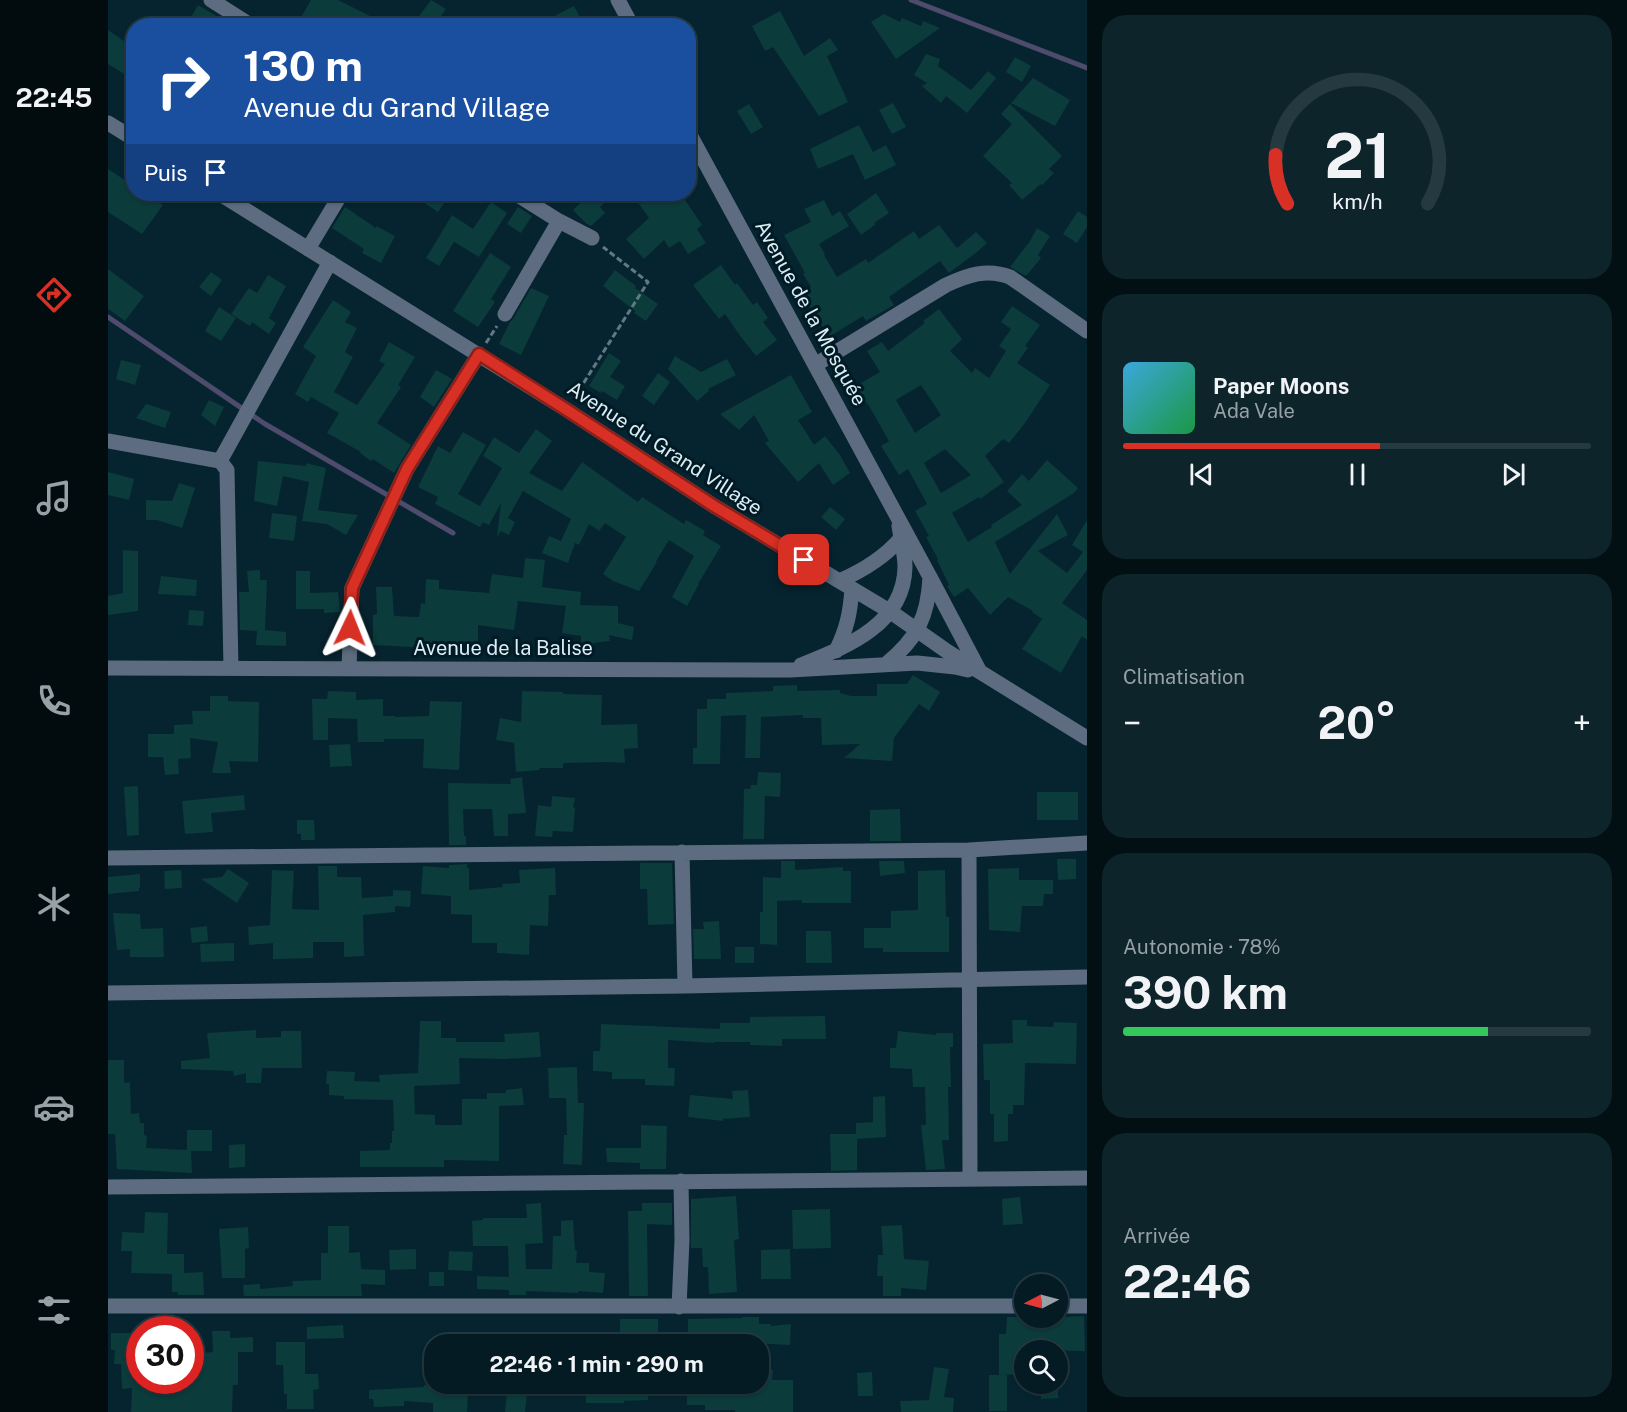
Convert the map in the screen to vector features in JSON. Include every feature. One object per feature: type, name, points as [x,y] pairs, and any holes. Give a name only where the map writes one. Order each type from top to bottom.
[{"type":"street","points":[[211,0],[239,18]]},
{"type":"street","points":[[618,0],[628,18]]},
{"type":"street","points":[[108,123],[126,134]]},
{"type":"street","name":"Avenue de la Mosquée","points":[[696,146],[897,514],[980,673]]},
{"type":"street","name":"Avenue du Grand Village","points":[[231,201],[479,354],[714,506],[891,612],[980,673],[1087,738]]},
{"type":"street","points":[[308,249],[337,201]]},
{"type":"street","points":[[527,201],[592,238]]},
{"type":"street","points":[[505,314],[559,221]]},
{"type":"street","points":[[220,461],[330,262]]},
{"type":"street","points":[[815,365],[946,285],[968,275],[999,273],[1010,277],[1087,331]]},
{"type":"street","points":[[349,668],[352,588],[407,469],[479,354]]},
{"type":"street","points":[[108,441],[220,461],[227,470],[231,668]]},
{"type":"street","points":[[789,670],[836,651],[875,627],[891,612],[898,600],[905,567],[897,514]]},
{"type":"street","points":[[836,651],[846,631],[850,613],[846,585],[890,551],[901,538]]},
{"type":"street","points":[[886,664],[901,652],[917,630],[929,598],[930,577]]},
{"type":"street","name":"Avenue de la Balise","points":[[108,668],[789,670],[917,663],[980,673]]},
{"type":"street","points":[[108,858],[969,850],[1087,843]]},
{"type":"street","points":[[969,850],[970,1178]]},
{"type":"street","points":[[682,852],[685,986]]},
{"type":"street","points":[[108,993],[685,986],[1087,977]]},
{"type":"street","points":[[108,1187],[1087,1178]]},
{"type":"street","points":[[679,1307],[682,1240],[681,1181]]},
{"type":"street","points":[[108,1306],[1014,1306]]},
{"type":"street","points":[[1068,1306],[1087,1306]]},
{"type":"path","points":[[567,410],[648,282],[592,238]]},
{"type":"path","points":[[479,354],[505,314]]},
{"type":"building","points":[[311,0],[338,0],[370,16],[369,18],[301,18]]},
{"type":"building","points":[[431,0],[446,9],[440,18],[418,18]]},
{"type":"building","points":[[198,5],[220,18],[191,18]]},
{"type":"building","points":[[574,6],[581,18],[551,18]]},
{"type":"building","points":[[780,11],[804,56],[830,38],[838,50],[827,56],[848,102],[819,116],[773,47],[765,51],[752,26]]},
{"type":"building","points":[[884,14],[900,22],[902,18],[921,26],[923,21],[940,28],[896,59],[871,22]]},
{"type":"building","points":[[108,30],[126,42],[126,75],[108,64]]},
{"type":"building","points":[[926,54],[940,59],[938,66],[971,90],[988,71],[996,78],[967,113],[946,96],[941,103],[922,86],[927,83],[914,75]]},
{"type":"building","points":[[1015,57],[1031,66],[1022,82],[1006,72]]},
{"type":"building","points":[[1033,78],[1070,100],[1055,126],[1011,103]]},
{"type":"building","points":[[893,103],[906,127],[892,134],[879,110]]},
{"type":"building","points":[[749,104],[763,127],[751,134],[737,111]]},
{"type":"building","points":[[1010,104],[1062,156],[1049,169],[1054,173],[1022,200],[1009,185],[1012,183],[983,156],[1012,124],[1001,114]]},
{"type":"building","points":[[859,125],[873,152],[886,145],[896,165],[865,180],[853,154],[818,169],[810,149]]},
{"type":"building","points":[[108,169],[126,181],[126,201],[157,201],[163,205],[142,234],[108,212]]},
{"type":"building","points":[[876,193],[889,213],[861,235],[847,214]]},
{"type":"building","points":[[824,200],[832,216],[840,211],[849,226],[819,244],[837,277],[866,259],[868,263],[914,231],[919,239],[939,225],[957,248],[976,232],[987,243],[949,273],[940,261],[889,297],[894,305],[866,321],[863,316],[829,337],[801,293],[811,287],[784,235],[811,222],[804,209]]},
{"type":"building","points":[[422,201],[445,201],[438,212]]},
{"type":"building","points":[[583,201],[606,201],[600,207],[605,213],[591,226],[573,210]]},
{"type":"building","points":[[637,201],[686,201],[702,225],[697,229],[706,243],[688,254],[680,241],[669,248],[664,240],[644,259],[626,239],[649,218]]},
{"type":"building","points":[[491,202],[507,213],[479,257],[454,242],[439,266],[426,258],[452,215],[473,229]]},
{"type":"building","points":[[345,207],[376,228],[376,226],[395,236],[381,263],[362,253],[364,249],[332,228]]},
{"type":"building","points":[[518,207],[532,216],[521,233],[507,224]]},
{"type":"building","points":[[1078,211],[1087,217],[1087,227],[1077,243],[1063,234]]},
{"type":"building","points":[[1037,228],[1050,236],[1038,255],[1041,258],[1026,276],[1010,267]]},
{"type":"building","points":[[490,253],[511,267],[491,299],[495,302],[478,327],[453,311]]},
{"type":"building","points":[[721,265],[753,305],[757,302],[768,318],[763,322],[777,340],[756,356],[725,314],[719,319],[693,285]]},
{"type":"building","points":[[108,269],[144,296],[125,321],[108,309]]},
{"type":"building","points":[[615,270],[658,304],[646,321],[603,286]]},
{"type":"building","points":[[211,272],[222,280],[211,296],[199,287]]},
{"type":"building","points":[[268,275],[286,286],[269,318],[276,323],[269,334],[252,322],[250,326],[231,314],[249,288],[257,293]]},
{"type":"building","points":[[531,288],[549,296],[521,355],[499,344]]},
{"type":"building","points":[[333,300],[351,312],[345,322],[357,328],[345,352],[353,357],[334,392],[357,405],[385,364],[379,361],[389,342],[415,357],[398,385],[401,387],[377,423],[411,445],[394,473],[327,433],[339,413],[311,397],[308,402],[295,394],[316,356],[303,347]]},
{"type":"building","points":[[1012,306],[1040,325],[1025,346],[1028,348],[1017,363],[1050,385],[1009,443],[1003,439],[985,456],[1004,482],[980,499],[979,497],[952,513],[968,542],[1022,505],[1007,491],[1022,474],[1029,481],[1047,460],[1078,488],[1074,493],[995,542],[1010,574],[1057,514],[1068,535],[1038,551],[1067,573],[1083,552],[1072,545],[1087,520],[1087,570],[1062,603],[1087,620],[1087,640],[1082,636],[1061,673],[1022,649],[1042,619],[1033,611],[1008,597],[990,615],[968,588],[954,597],[926,537],[929,536],[915,511],[927,504],[908,469],[899,475],[881,446],[889,441],[869,406],[863,399],[859,402],[851,389],[880,372],[867,351],[882,342],[888,351],[925,323],[923,321],[939,309],[962,339],[950,351],[972,373],[975,368],[989,378],[1006,351],[999,346],[1011,329],[1001,322]],"holes":[[[921,385],[941,415],[915,433],[896,400]],[[945,449],[971,475],[941,493],[924,463]]]},
{"type":"building","points":[[219,307],[236,318],[221,341],[205,331]]},
{"type":"building","points":[[609,353],[621,361],[610,377],[625,386],[617,400],[589,386]]},
{"type":"building","points":[[675,356],[701,372],[727,359],[736,375],[708,389],[709,391],[697,401],[668,369]]},
{"type":"building","points":[[121,360],[141,365],[135,385],[116,379]]},
{"type":"building","points":[[436,370],[452,379],[434,407],[420,397]]},
{"type":"building","points":[[658,373],[670,382],[654,405],[642,396]]},
{"type":"building","points":[[791,375],[812,412],[798,420],[814,445],[825,436],[850,473],[833,485],[819,463],[798,482],[765,443],[769,441],[754,415],[739,430],[720,414]]},
{"type":"building","points":[[209,400],[224,407],[215,426],[201,415]]},
{"type":"building","points":[[146,404],[171,412],[165,428],[136,418]]},
{"type":"building","points":[[536,429],[552,441],[529,473],[562,491],[582,462],[638,502],[642,497],[684,524],[686,520],[705,531],[703,535],[721,546],[687,606],[672,597],[694,556],[669,540],[639,591],[613,581],[603,574],[626,537],[605,523],[599,531],[589,524],[579,545],[575,543],[568,563],[542,553],[549,536],[561,541],[571,519],[523,491],[508,518],[515,522],[509,535],[501,531],[497,537],[501,503],[489,525],[483,522],[480,527],[435,504],[438,497],[418,487],[438,446],[450,453],[463,432],[486,445],[458,494],[480,506],[502,468],[483,456],[494,437],[519,453]]},
{"type":"building","points":[[258,461],[306,466],[306,463],[326,468],[318,510],[358,515],[346,535],[327,524],[302,521],[309,482],[283,476],[277,506],[254,501]]},
{"type":"building","points":[[108,472],[134,479],[129,500],[108,495]]},
{"type":"building","points":[[179,483],[195,488],[182,528],[157,520],[146,520],[146,500],[172,501]]},
{"type":"building","points":[[830,507],[845,519],[836,530],[821,517]]},
{"type":"building","points":[[272,513],[297,516],[294,541],[269,538]]},
{"type":"building","points":[[123,550],[138,551],[138,611],[108,615],[108,596],[123,593]]},
{"type":"building","points":[[525,558],[545,560],[542,587],[581,592],[580,605],[618,606],[618,623],[634,627],[632,640],[609,635],[610,641],[594,643],[594,647],[581,648],[581,636],[562,633],[566,606],[518,601],[514,630],[478,625],[478,649],[455,649],[455,645],[431,643],[430,648],[373,645],[373,615],[377,614],[376,587],[392,587],[394,616],[419,617],[421,603],[425,604],[426,579],[439,580],[439,589],[489,593],[492,574],[523,578]]},
{"type":"building","points":[[260,570],[260,580],[267,580],[265,630],[286,632],[286,646],[256,645],[257,631],[240,630],[239,592],[249,592],[247,571]]},
{"type":"building","points":[[296,571],[310,571],[310,593],[338,592],[340,612],[324,613],[324,609],[296,609]]},
{"type":"building","points":[[161,576],[197,580],[196,596],[158,594]]},
{"type":"building","points":[[189,610],[204,611],[203,626],[188,625]]},
{"type":"building","points":[[913,675],[940,692],[929,711],[919,704],[894,738],[892,761],[844,758],[860,744],[822,745],[821,718],[803,718],[803,715],[761,717],[760,758],[745,758],[746,715],[721,716],[720,764],[693,764],[693,748],[697,748],[697,709],[707,709],[707,699],[726,699],[726,693],[773,691],[773,686],[797,685],[797,691],[840,690],[840,693],[851,696],[877,696],[877,684],[907,684]]},
{"type":"building","points":[[328,691],[356,692],[356,700],[383,699],[383,716],[395,717],[429,716],[430,701],[462,702],[459,770],[423,768],[424,739],[384,739],[384,742],[358,742],[357,719],[328,718],[328,740],[313,740],[312,699],[327,699]]},
{"type":"building","points":[[522,691],[602,695],[601,725],[637,724],[638,748],[624,749],[625,763],[563,763],[563,768],[539,768],[540,770],[516,772],[514,743],[496,740],[500,718],[521,722]]},
{"type":"building","points":[[210,696],[228,696],[228,701],[259,702],[258,762],[229,761],[231,773],[212,773],[218,742],[190,738],[191,758],[178,759],[179,774],[165,775],[163,757],[148,757],[148,734],[174,734],[174,725],[193,724],[192,711],[210,711]]},
{"type":"building","points":[[350,744],[352,766],[330,767],[329,745]]},
{"type":"building","points":[[758,772],[781,773],[780,797],[765,796],[764,839],[743,839],[744,789],[757,785]]},
{"type":"building","points":[[522,777],[526,813],[508,814],[508,836],[494,836],[492,809],[463,809],[466,845],[449,845],[448,783],[511,784],[510,779]]},
{"type":"building","points":[[138,786],[139,835],[127,836],[124,787]]},
{"type":"building","points":[[1037,792],[1078,792],[1078,820],[1037,820]]},
{"type":"building","points":[[244,795],[245,810],[211,813],[213,832],[185,834],[182,801]]},
{"type":"building","points":[[552,796],[575,798],[573,832],[553,831],[552,837],[535,836],[538,805],[551,807]]},
{"type":"building","points":[[900,809],[901,841],[870,841],[870,810]]},
{"type":"building","points":[[297,820],[314,820],[315,840],[301,840],[301,834],[297,834]]},
{"type":"building","points":[[1057,859],[1076,859],[1076,879],[1058,880]]},
{"type":"building","points":[[781,861],[795,861],[795,870],[843,867],[843,871],[851,871],[851,903],[777,901],[777,945],[760,944],[763,877],[781,878]]},
{"type":"building","points":[[879,861],[904,861],[905,873],[880,876]]},
{"type":"building","points":[[640,863],[672,863],[674,924],[648,925],[647,889],[640,889]]},
{"type":"building","points":[[467,864],[469,890],[520,883],[519,870],[555,868],[556,895],[549,895],[548,926],[530,925],[529,955],[497,953],[497,943],[472,943],[472,915],[451,914],[451,896],[421,894],[423,866],[449,868],[449,865]]},
{"type":"building","points":[[318,866],[337,866],[337,877],[361,877],[362,898],[393,896],[393,890],[411,891],[410,907],[395,906],[395,912],[363,915],[364,956],[344,957],[344,942],[313,942],[313,958],[273,959],[273,943],[249,945],[248,927],[270,925],[272,870],[294,871],[292,909],[319,910]]},
{"type":"building","points":[[1019,868],[1019,880],[1053,880],[1053,894],[1044,894],[1043,906],[1022,906],[1020,932],[989,930],[988,869]]},
{"type":"building","points":[[228,869],[249,883],[237,903],[201,879],[222,877]]},
{"type":"building","points":[[181,870],[182,888],[165,889],[164,871]]},
{"type":"building","points":[[945,870],[949,952],[883,952],[883,948],[864,948],[864,928],[891,928],[891,911],[918,910],[918,871]]},
{"type":"building","points":[[140,874],[139,891],[108,894],[108,877]]},
{"type":"building","points":[[113,913],[140,914],[141,929],[163,928],[164,957],[130,957],[130,949],[117,950]]},
{"type":"building","points":[[719,921],[721,959],[694,959],[693,929],[704,929],[703,922]]},
{"type":"building","points":[[207,926],[208,941],[192,943],[190,928]]},
{"type":"building","points":[[806,931],[831,931],[832,963],[806,963]]},
{"type":"building","points":[[234,943],[234,961],[201,962],[200,944]]},
{"type":"building","points":[[735,947],[754,947],[754,963],[735,963]]},
{"type":"building","points":[[825,1016],[826,1039],[782,1039],[782,1046],[750,1045],[750,1042],[714,1043],[668,1040],[668,1068],[675,1068],[674,1086],[645,1085],[645,1079],[612,1079],[612,1072],[593,1071],[593,1051],[600,1051],[601,1024],[720,1029],[720,1023],[750,1023],[750,1017]]},
{"type":"building","points":[[1012,1020],[1027,1020],[1027,1026],[1053,1027],[1054,1022],[1077,1023],[1076,1064],[1025,1063],[1024,1105],[1013,1105],[1013,1114],[1008,1114],[1008,1141],[994,1142],[994,1114],[990,1114],[990,1080],[984,1080],[983,1044],[1013,1043]]},
{"type":"building","points":[[420,1021],[441,1021],[441,1038],[456,1038],[456,1042],[505,1042],[504,1034],[539,1032],[541,1057],[459,1058],[460,1084],[414,1086],[415,1114],[435,1115],[435,1125],[462,1125],[462,1099],[487,1099],[487,1093],[506,1093],[506,1090],[522,1088],[524,1105],[499,1106],[499,1161],[444,1160],[444,1167],[360,1167],[360,1151],[390,1150],[392,1131],[394,1131],[393,1100],[344,1099],[344,1096],[329,1095],[329,1084],[326,1084],[327,1071],[355,1072],[354,1081],[380,1082],[379,1075],[418,1073]]},
{"type":"building","points":[[256,1030],[256,1038],[281,1037],[281,1031],[301,1031],[302,1068],[262,1068],[261,1083],[246,1083],[246,1073],[234,1076],[233,1071],[181,1069],[181,1061],[210,1058],[207,1033]]},
{"type":"building","points":[[898,1031],[936,1035],[936,1033],[953,1033],[953,1047],[950,1047],[951,1087],[948,1087],[949,1140],[942,1140],[945,1169],[926,1170],[921,1125],[926,1125],[925,1087],[913,1087],[912,1069],[890,1068],[890,1048],[896,1048]]},
{"type":"building","points":[[108,1060],[124,1060],[124,1083],[130,1082],[131,1114],[139,1113],[140,1123],[144,1123],[144,1135],[147,1136],[146,1148],[187,1150],[187,1130],[212,1130],[212,1151],[191,1151],[192,1173],[117,1169],[115,1134],[108,1134]]},
{"type":"building","points":[[577,1067],[578,1103],[584,1103],[582,1165],[563,1164],[564,1135],[567,1135],[566,1098],[549,1098],[548,1068]]},
{"type":"building","points":[[748,1090],[750,1117],[723,1119],[723,1121],[688,1117],[690,1095],[733,1099],[732,1091]]},
{"type":"building","points":[[885,1096],[886,1137],[857,1139],[857,1170],[831,1171],[830,1134],[856,1134],[856,1123],[873,1122],[873,1097]]},
{"type":"building","points":[[641,1125],[667,1126],[666,1169],[640,1169],[640,1163],[607,1162],[606,1148],[641,1148]]},
{"type":"building","points":[[245,1144],[245,1167],[229,1168],[229,1145]]},
{"type":"building","points":[[736,1196],[739,1239],[734,1240],[737,1292],[709,1294],[708,1267],[703,1267],[702,1248],[691,1248],[691,1199]]},
{"type":"building","points":[[1020,1197],[1023,1224],[1003,1225],[1002,1199]]},
{"type":"building","points":[[541,1203],[543,1243],[525,1244],[526,1269],[552,1269],[553,1236],[561,1236],[561,1221],[573,1220],[575,1250],[577,1251],[576,1263],[589,1263],[589,1272],[605,1273],[603,1293],[526,1291],[526,1295],[509,1295],[509,1290],[477,1289],[477,1276],[509,1277],[508,1246],[473,1246],[472,1221],[483,1220],[483,1218],[527,1218],[526,1204]]},
{"type":"building","points":[[642,1203],[672,1203],[672,1225],[647,1224],[648,1296],[629,1296],[628,1211],[642,1211]]},
{"type":"building","points":[[830,1209],[831,1248],[793,1249],[792,1210]]},
{"type":"building","points":[[145,1212],[168,1213],[167,1254],[184,1254],[184,1273],[203,1272],[204,1295],[178,1295],[178,1292],[172,1292],[172,1274],[131,1273],[132,1251],[121,1251],[122,1232],[144,1233]]},
{"type":"building","points":[[902,1225],[904,1259],[929,1261],[926,1290],[901,1288],[901,1296],[883,1296],[883,1276],[877,1276],[878,1255],[883,1255],[881,1226]]},
{"type":"building","points":[[328,1226],[349,1226],[349,1253],[360,1252],[361,1269],[385,1270],[385,1285],[361,1284],[362,1296],[244,1296],[243,1285],[260,1284],[260,1289],[293,1286],[292,1281],[321,1280],[321,1253],[328,1253]]},
{"type":"building","points":[[248,1227],[249,1248],[245,1249],[245,1278],[222,1278],[219,1229]]},
{"type":"building","points":[[416,1249],[416,1269],[390,1270],[389,1250]]},
{"type":"building","points":[[790,1249],[791,1279],[761,1279],[761,1250]]},
{"type":"building","points":[[449,1251],[473,1252],[472,1271],[448,1270]]},
{"type":"building","points":[[429,1272],[444,1272],[444,1286],[429,1286]]},
{"type":"building","points":[[1084,1316],[1085,1351],[1068,1351],[1068,1340],[1014,1340],[1014,1374],[999,1375],[999,1334],[1006,1334],[1007,1317],[1014,1317],[1014,1328],[1068,1328],[1068,1317]]},
{"type":"building","points":[[759,1317],[759,1324],[771,1324],[771,1326],[791,1324],[790,1345],[769,1344],[769,1334],[688,1334],[688,1319]]},
{"type":"building","points":[[620,1319],[658,1319],[658,1334],[620,1334]]},
{"type":"building","points":[[343,1325],[344,1338],[307,1339],[307,1327]]},
{"type":"building","points":[[212,1331],[230,1331],[230,1338],[253,1337],[253,1352],[238,1352],[238,1385],[233,1385],[232,1412],[131,1412],[132,1394],[204,1394],[204,1353],[213,1352]]},
{"type":"building","points":[[111,1333],[126,1333],[126,1389],[122,1389],[121,1364],[114,1364],[115,1350],[111,1350]]},
{"type":"building","points":[[276,1342],[305,1342],[305,1374],[318,1374],[319,1389],[313,1390],[314,1409],[287,1409],[283,1365],[276,1365]]},
{"type":"building","points":[[934,1367],[949,1369],[944,1397],[954,1398],[953,1412],[901,1412],[900,1401],[929,1400]]},
{"type":"building","points":[[769,1369],[773,1370],[772,1380],[793,1380],[793,1412],[735,1412],[735,1410],[705,1410],[705,1405],[687,1405],[687,1394],[769,1394]]},
{"type":"building","points":[[872,1372],[873,1396],[858,1396],[857,1373]]},
{"type":"building","points":[[989,1375],[1007,1375],[1007,1411],[989,1411]]},
{"type":"building","points":[[424,1387],[424,1394],[468,1394],[467,1412],[433,1412],[433,1403],[404,1401],[404,1406],[374,1407],[373,1399],[369,1399],[369,1390]]},
{"type":"building","points":[[507,1394],[527,1394],[525,1412],[505,1412]]},
{"type":"building","points":[[586,1394],[648,1394],[648,1400],[624,1401],[624,1403],[586,1403]]},
{"type":"building","points":[[1041,1394],[1058,1394],[1058,1398],[1041,1399]]},
{"type":"waterway","points":[[911,0],[1087,68]]},
{"type":"waterway","points":[[108,317],[265,424],[453,533]]},
{"type":"route","points":[[350,628],[352,588],[407,469],[479,354],[714,506],[804,560]]}]
